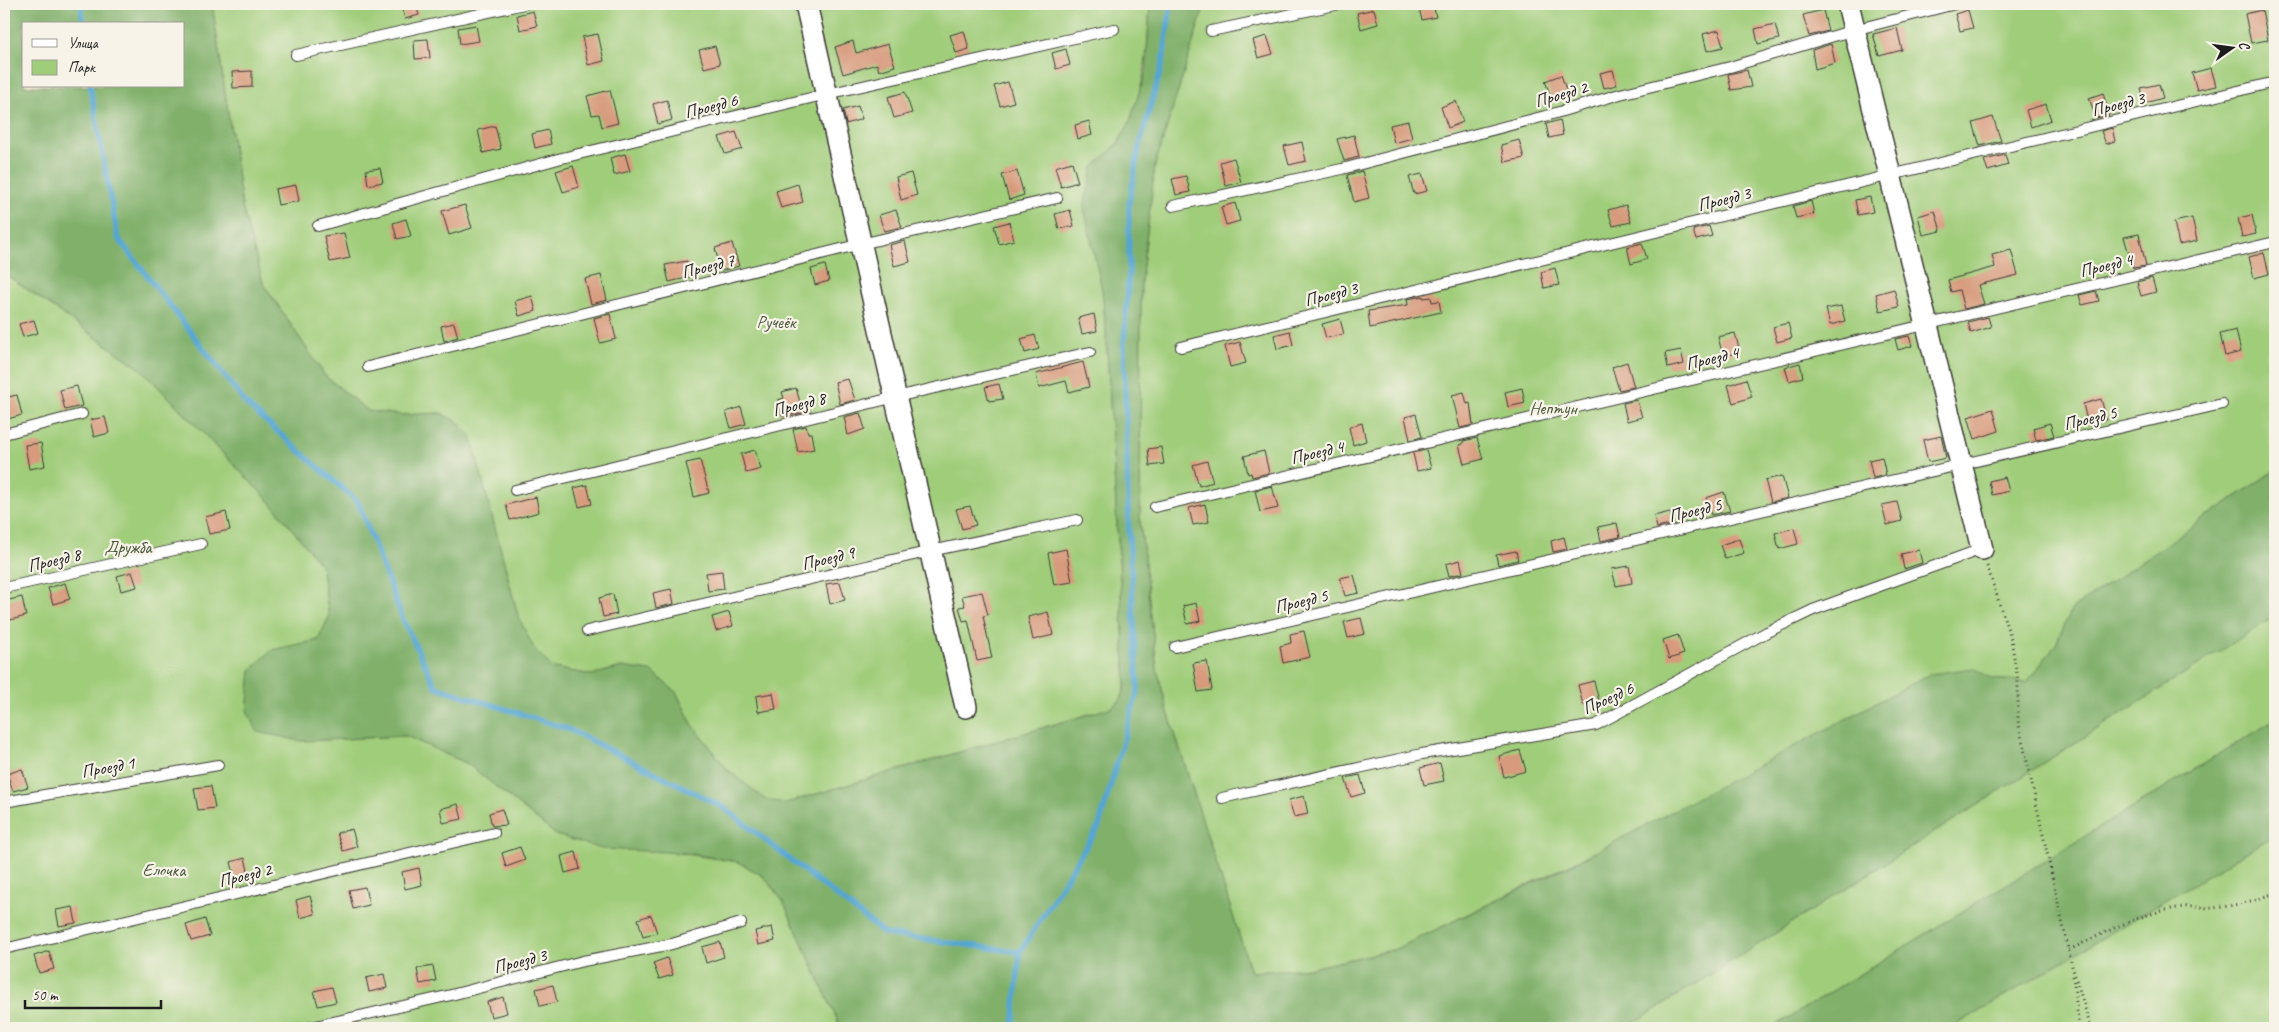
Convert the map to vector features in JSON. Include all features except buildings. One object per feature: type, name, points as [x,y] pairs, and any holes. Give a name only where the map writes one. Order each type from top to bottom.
[{"type":"street","points":[[806,4],[966,707]]},
{"type":"street","points":[[1848,4],[1982,549]]},
{"type":"lane","points":[[296,55],[524,4]]},
{"type":"lane","points":[[1211,31],[1340,4]]},
{"type":"lane","name":"Проезд 2","points":[[1173,206],[1342,169],[1549,115],[1854,30],[1955,4]]},
{"type":"lane","name":"Проезд 6","points":[[318,226],[558,159],[826,94],[1114,29]]},
{"type":"lane","name":"Проезд 3","points":[[1181,347],[2275,82]]},
{"type":"lane","name":"Проезд 7","points":[[368,367],[861,244],[1057,198]]},
{"type":"lane","name":"Проезд 4","points":[[1155,507],[2275,242]]},
{"type":"lane","name":"Проезд 8","points":[[515,490],[896,396],[1090,352]]},
{"type":"lane","name":"Проезд 5","points":[[1175,647],[2222,404]]},
{"type":"lane","points":[[4,434],[82,414]]},
{"type":"lane","name":"Проезд 9","points":[[587,631],[931,551],[1077,520]]},
{"type":"lane","name":"Проезд 8","points":[[4,588],[152,553],[201,544]]},
{"type":"lane","name":"Проезд 6","points":[[1222,798],[1422,754],[1596,725],[1767,632],[1813,610],[1982,549]]},
{"type":"lane","name":"Проезд 1","points":[[4,802],[218,765]]},
{"type":"lane","name":"Проезд 2","points":[[4,949],[494,833]]},
{"type":"lane","name":"Проезд 3","points":[[307,1028],[583,962],[672,944],[740,922]]},
{"type":"path","points":[[1982,549],[2011,640],[2018,681],[2018,721],[2068,950],[2091,1028]]},
{"type":"path","points":[[2068,950],[2132,919],[2159,911],[2186,906],[2212,908],[2262,898],[2275,893]]},
{"type":"path","points":[[2072,966],[2079,1028]]},
{"type":"green space","points":[[4,4],[212,4],[242,206],[263,283],[325,376],[368,411],[403,415],[440,413],[457,421],[471,436],[518,616],[534,649],[553,668],[592,675],[622,667],[651,671],[676,692],[692,724],[728,770],[766,800],[786,803],[1110,708],[1121,700],[1126,684],[1106,332],[1102,290],[1084,208],[1093,167],[1118,144],[1130,121],[1146,71],[1150,4],[1205,4],[1155,165],[1141,282],[1140,521],[1157,669],[1167,709],[1251,972],[1311,968],[1396,949],[1575,863],[1930,674],[1974,668],[1992,679],[2027,682],[2055,646],[2072,609],[2275,470],[2275,616],[1626,1028],[841,1028],[783,901],[763,876],[739,862],[685,853],[602,849],[556,835],[468,764],[406,736],[301,741],[258,732],[247,711],[251,670],[272,650],[318,640],[329,617],[321,565],[271,503],[141,369],[11,278],[4,276]]},
{"type":"green space","name":"Ручеёк","points":[[212,4],[1150,4],[1146,58],[1140,93],[1127,127],[1116,146],[1093,167],[1106,332],[1126,684],[1121,700],[1110,708],[786,803],[766,801],[728,770],[692,724],[676,692],[622,667],[592,675],[553,668],[534,649],[518,616],[471,436],[440,413],[403,415],[368,411],[325,376],[263,283],[242,206]]},
{"type":"green space","name":"Нептун","points":[[1205,4],[2275,4],[2275,470],[2072,609],[2055,646],[2027,682],[1992,679],[1973,668],[1396,949],[1311,968],[1251,972],[1167,709],[1157,669],[1140,521],[1141,282],[1155,165]]},
{"type":"green space","name":"Елочка","points":[[4,276],[11,278],[141,369],[271,503],[321,565],[329,617],[318,640],[272,650],[301,741],[406,736],[468,764],[556,835],[739,862],[763,876],[783,901],[841,1028],[4,1028]]},
{"type":"green space","points":[[2275,616],[2275,720],[1772,1028],[1626,1028]]},
{"type":"green space","points":[[2275,720],[2275,835],[1951,1028],[1772,1028]]},
{"type":"green space","points":[[2275,835],[2275,1028],[1951,1028]]},
{"type":"waterway","points":[[81,4],[83,22]]},
{"type":"waterway","points":[[1013,1028],[1020,952],[1099,826],[1138,689],[1129,535],[1124,343],[1129,271],[1129,203],[1139,147],[1163,62],[1171,4]]},
{"type":"waterway","points":[[90,88],[118,238],[247,405],[358,502],[404,622],[436,687],[568,729],[723,807],[885,934],[1020,952]]},
{"type":"park label","name":"Дружба","points":[[128,547]]}]
